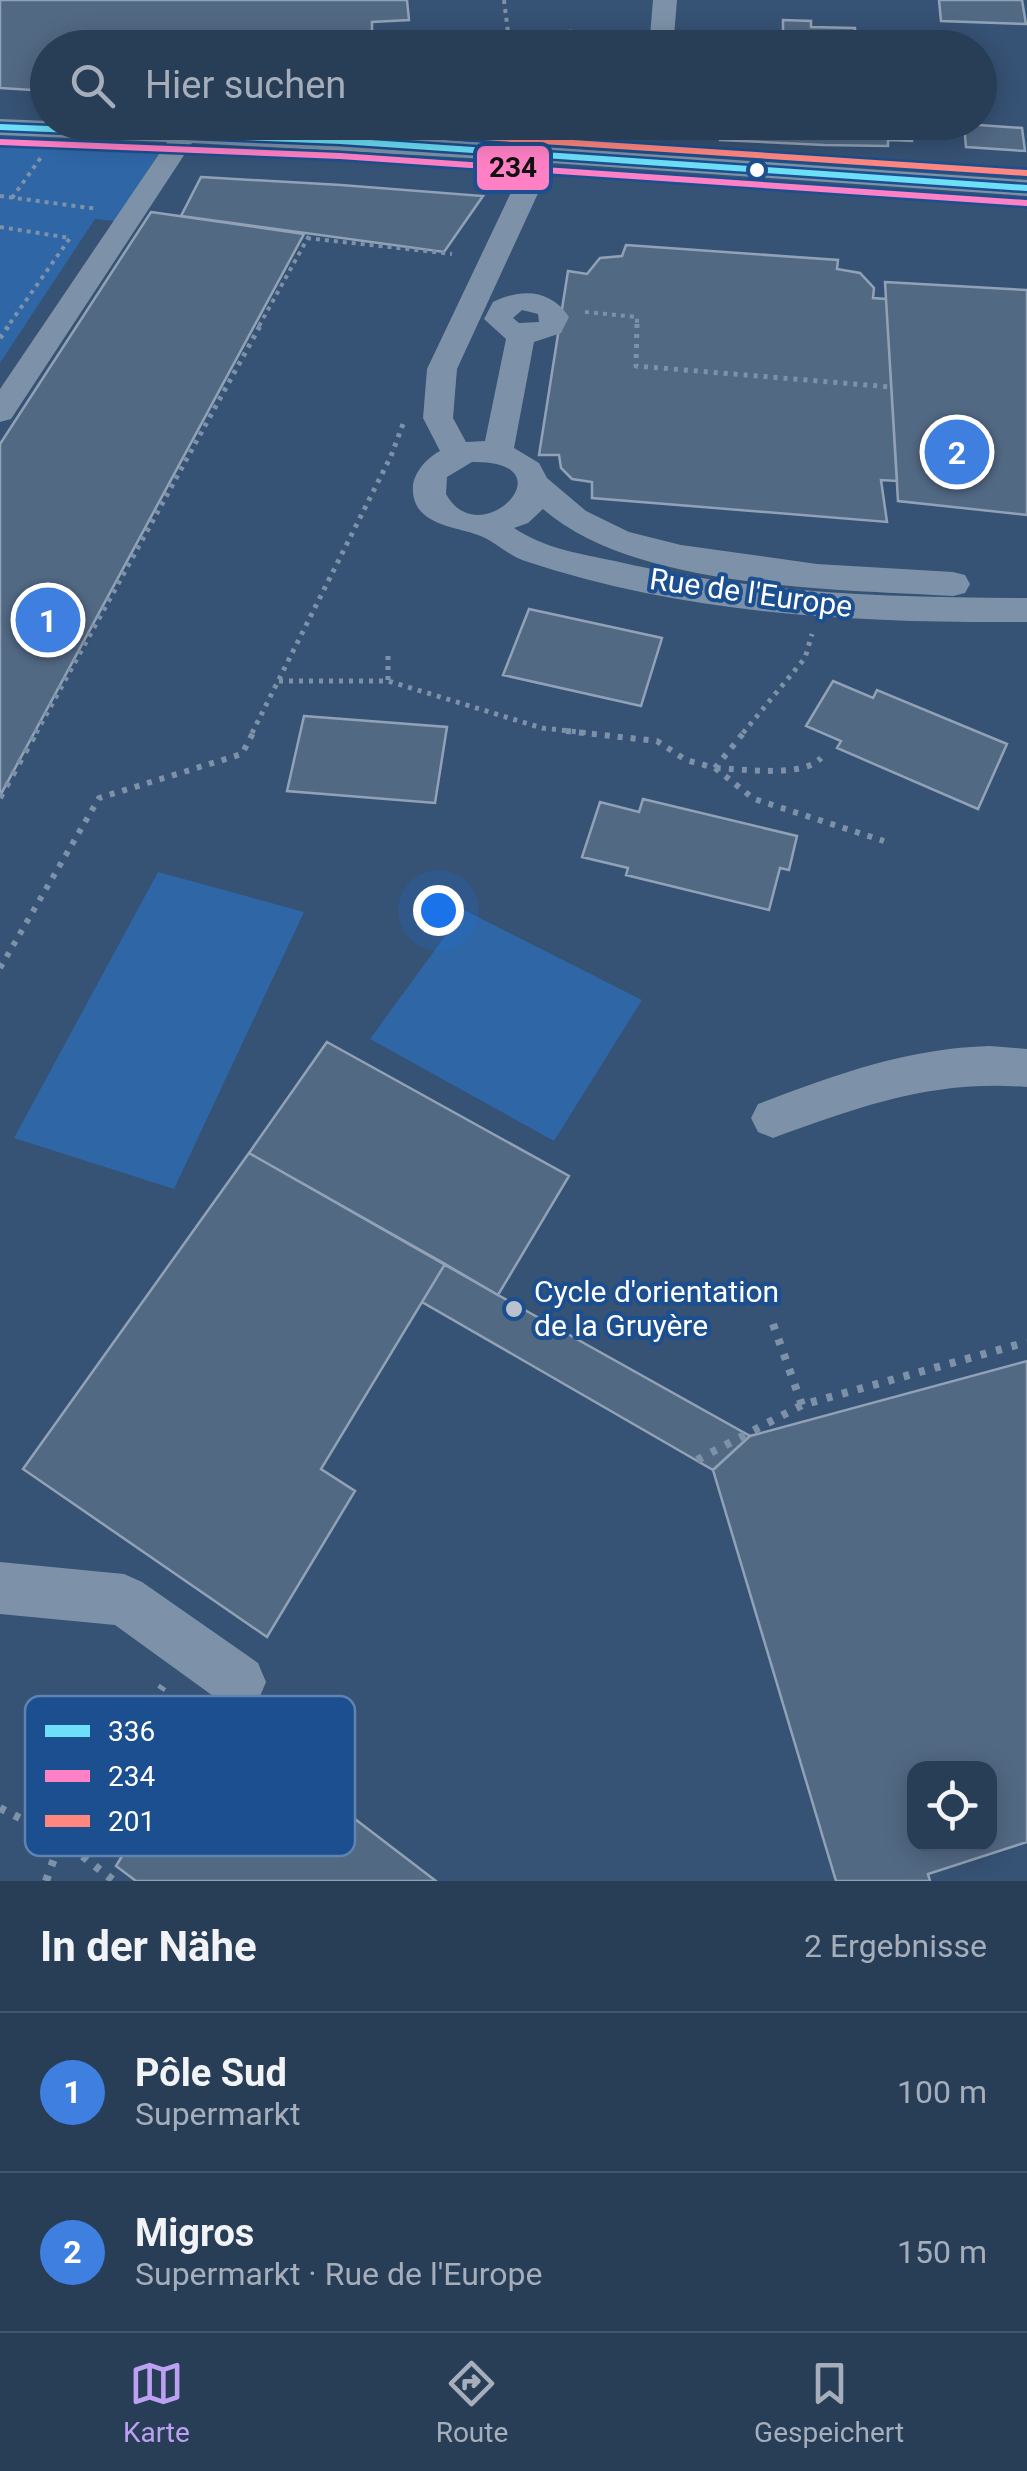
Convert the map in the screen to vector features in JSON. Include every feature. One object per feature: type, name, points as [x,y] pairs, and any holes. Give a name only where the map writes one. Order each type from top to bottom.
[{"type":"street","points":[[662,30],[664,0]]},
{"type":"street","points":[[0,127],[30,128]]},
{"type":"street","points":[[0,412],[181,140]]},
{"type":"street","points":[[305,140],[1027,188]]},
{"type":"street","points":[[458,455],[438,418],[442,369],[542,156]]},
{"type":"street","points":[[498,452],[522,335]]},
{"type":"street","points":[[498,452],[518,460],[532,472],[537,486],[534,500],[523,513],[486,526],[456,521],[438,510],[428,495],[430,478],[440,464],[458,455],[498,452]]},
{"type":"street","name":"Rue de l'Europe","points":[[537,486],[575,520],[619,542],[681,557],[817,576],[925,584],[1027,584]]},
{"type":"street","name":"Rue de l'Europe","points":[[486,526],[518,545],[598,569],[692,590],[820,608],[1019,614]]},
{"type":"street","points":[[773,1118],[915,1068],[978,1062],[1027,1068]]},
{"type":"street","points":[[0,1588],[124,1600],[238,1682]]},
{"type":"path","points":[[504,0],[508,30]]},
{"type":"path","points":[[12,198],[46,150],[31,150]]},
{"type":"path","points":[[0,196],[108,210]]},
{"type":"path","points":[[0,227],[70,238],[0,338]]},
{"type":"path","points":[[0,798],[309,236],[452,254]]},
{"type":"path","points":[[581,312],[637,317],[636,366],[891,387]]},
{"type":"path","points":[[0,968],[99,798],[242,754],[391,456],[404,427],[400,413]]},
{"type":"path","points":[[715,768],[806,658],[820,608]]},
{"type":"path","points":[[388,656],[388,681]]},
{"type":"path","points":[[279,681],[388,681],[542,728],[657,741],[686,760],[715,768],[782,772],[816,764],[821,758]]},
{"type":"path","points":[[715,768],[754,798],[884,841]]},
{"type":"path","points":[[772,1324],[802,1405]]},
{"type":"path","points":[[697,1460],[802,1405],[1027,1342]]},
{"type":"path","points":[[156,1696],[190,1646]]},
{"type":"path","points":[[0,1808],[25,1820]]},
{"type":"path","points":[[46,1881],[55,1856]]},
{"type":"path","points":[[83,1856],[114,1881]]},
{"type":"shaded area","points":[[0,144],[160,151],[115,221],[95,219],[0,363]]},
{"type":"shaded area","points":[[158,872],[304,912],[174,1189],[14,1138]]},
{"type":"shaded area","points":[[464,910],[642,1000],[554,1141],[370,1039]]},
{"type":"building","points":[[0,0],[407,0],[409,20],[372,22],[372,30],[30,30],[30,90],[0,88]]},
{"type":"building","points":[[939,0],[1022,0],[1026,24],[941,21]]},
{"type":"building","points":[[783,20],[811,21],[811,27],[855,30],[783,30]]},
{"type":"building","points":[[997,126],[1022,128],[1025,151],[966,147],[965,140],[997,140]]},
{"type":"building","points":[[720,140],[888,140],[888,146]]},
{"type":"building","points":[[201,177],[483,196],[444,252],[181,216]]},
{"type":"building","points":[[151,212],[304,234],[0,796],[0,444]]},
{"type":"building","points":[[626,245],[838,260],[837,269],[860,273],[874,288],[873,298],[886,299],[897,481],[881,480],[887,522],[592,498],[592,482],[572,479],[561,468],[559,455],[539,455],[568,271],[587,274],[600,258],[622,256]]},
{"type":"building","points":[[885,282],[1027,290],[1027,515],[898,501]]},
{"type":"building","points":[[529,609],[662,638],[641,706],[503,675]]},
{"type":"building","points":[[833,681],[873,698],[877,690],[1007,744],[978,809],[837,748],[841,741],[806,726]]},
{"type":"building","points":[[304,716],[447,727],[435,803],[287,791]]},
{"type":"building","points":[[643,799],[797,836],[789,870],[780,868],[769,910],[626,875],[628,868],[582,857],[600,802],[639,812]]},
{"type":"building","points":[[327,1042],[569,1176],[498,1295],[249,1153]]},
{"type":"building","points":[[249,1153],[445,1264],[321,1469],[355,1491],[267,1637],[23,1469]]},
{"type":"building","points":[[445,1264],[750,1436],[713,1470],[422,1302]]},
{"type":"building","points":[[1027,1361],[1027,1842],[928,1874],[930,1881],[836,1881],[713,1470],[750,1436]]},
{"type":"building","points":[[355,1819],[436,1881],[136,1881],[116,1866],[122,1856],[355,1856]]},
{"type":"transit line","name":"336","points":[[0,127],[30,128]]},
{"type":"transit line","name":"336","points":[[317,140],[1027,188]]},
{"type":"transit line","name":"201","points":[[528,140],[1027,173]]},
{"type":"transit line","name":"234","points":[[0,142],[340,156],[1026,203]]},
{"type":"place","name":"Migros","points":[[957,452]]},
{"type":"place","name":"Pôle Sud","points":[[48,620]]},
{"type":"place","name":"Cycle d'orientation de la Gruyère","points":[[514,1309]]}]
